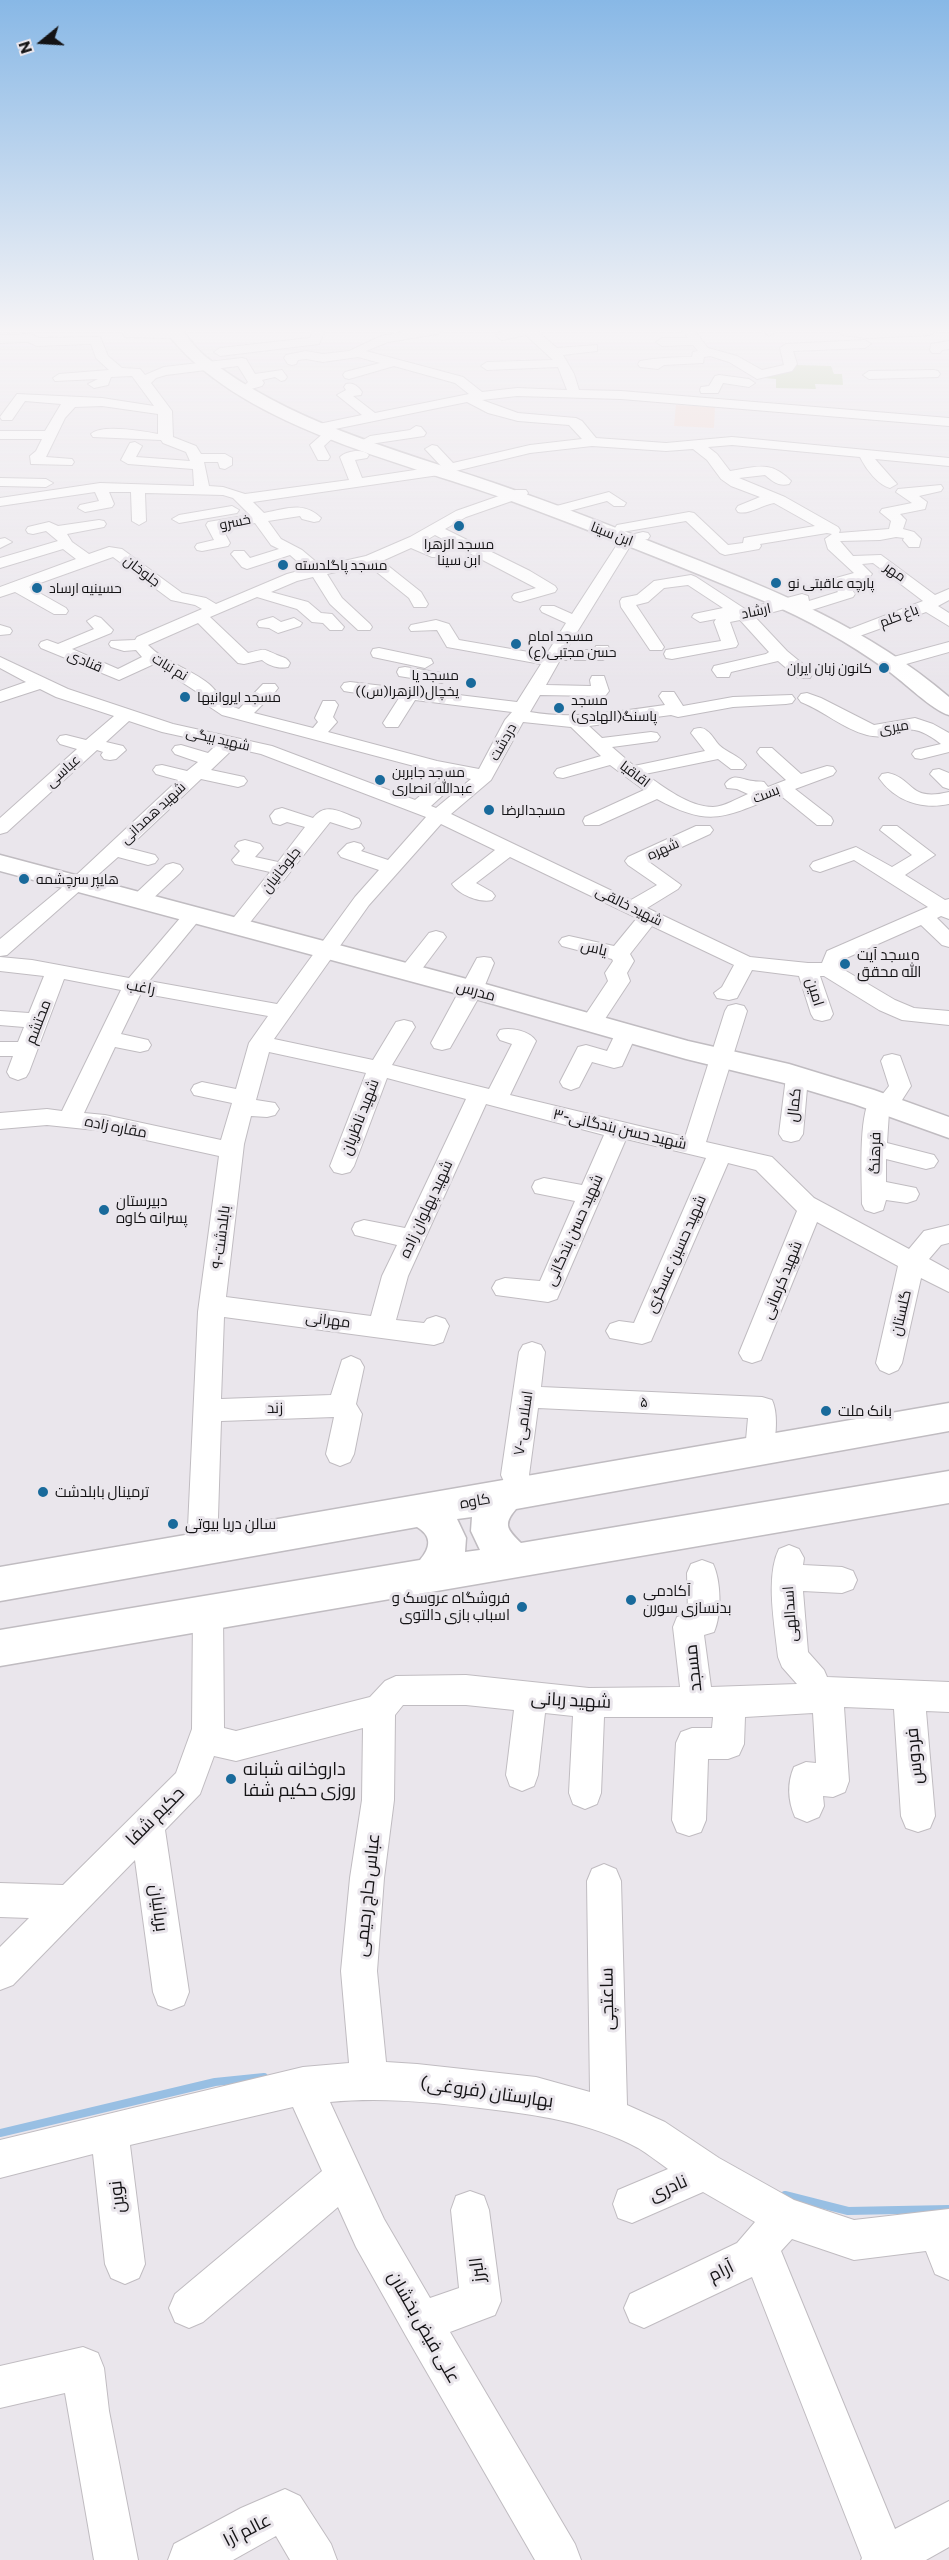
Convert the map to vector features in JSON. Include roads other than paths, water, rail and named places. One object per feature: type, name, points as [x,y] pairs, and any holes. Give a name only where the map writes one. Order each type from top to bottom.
[{"type":"main road","name":"ابن سینا","points":[[371,449],[445,470]]},
{"type":"main road","name":"ابن سینا","points":[[388,449],[631,534],[800,604],[854,633],[949,698]]},
{"type":"main road","name":"ابن سینا","points":[[897,661],[949,708]]},
{"type":"main road","name":"مدرس","points":[[0,863],[409,972],[626,1033],[797,1077],[949,1128]]},
{"type":"main road","name":"کاوه","points":[[0,1584],[949,1417]]},
{"type":"main road","points":[[0,1648],[949,1487]]},
{"type":"main road","points":[[513,1494],[491,1509],[488,1520],[490,1536],[497,1546],[515,1561]]},
{"type":"main road","points":[[421,1510],[439,1521],[447,1538],[446,1557],[430,1576]]},
{"type":"street","points":[[45,449],[36,461],[67,462]]},
{"type":"street","points":[[131,449],[129,460],[165,468],[225,458],[225,465]]},
{"type":"street","points":[[191,449],[197,462],[195,492]]},
{"type":"street","points":[[319,449],[323,457]]},
{"type":"street","points":[[357,491],[347,457],[363,449]]},
{"type":"street","points":[[432,449],[445,470]]},
{"type":"street","points":[[251,508],[292,487],[342,485],[357,491],[394,477],[445,470],[509,449]]},
{"type":"street","points":[[702,449],[731,479],[777,499],[836,533]]},
{"type":"street","points":[[818,449],[870,458],[927,455],[949,462]]},
{"type":"street","points":[[856,467],[870,458],[871,449]]},
{"type":"street","points":[[803,459],[822,456],[822,450]]},
{"type":"street","points":[[21,456],[44,454]]},
{"type":"street","points":[[870,458],[900,490],[926,505],[887,512],[899,519],[895,532]]},
{"type":"street","points":[[717,489],[731,479],[768,470],[784,481]]},
{"type":"street","points":[[394,477],[406,487],[413,485]]},
{"type":"street","points":[[66,480],[78,480],[77,491]]},
{"type":"street","points":[[85,508],[107,504],[101,482]]},
{"type":"street","points":[[0,502],[77,491],[101,482],[139,488],[232,492],[251,508],[276,542],[292,550],[317,571],[336,601],[364,627]]},
{"type":"street","points":[[7,484],[50,483],[42,496],[51,528],[87,560]]},
{"type":"street","points":[[139,488],[137,501],[139,521]]},
{"type":"street","points":[[900,490],[936,488]]},
{"type":"street","name":"نم نبات","points":[[485,776],[435,766],[228,711],[216,703],[202,688],[146,652],[140,645],[143,640],[171,621],[207,613],[292,577],[371,560],[388,548],[411,542],[461,514],[516,494]]},
{"type":"street","points":[[559,510],[609,496],[619,503]]},
{"type":"street","points":[[752,506],[777,499],[799,497]]},
{"type":"street","points":[[878,503],[895,511]]},
{"type":"street","points":[[179,519],[251,508],[304,511],[306,516],[314,518]]},
{"type":"street","name":"خسرو","points":[[202,547],[223,543],[213,525],[251,508]]},
{"type":"street","points":[[631,534],[689,516],[725,550],[754,546],[749,541],[793,534],[836,533],[885,536],[895,532],[909,535],[916,540]]},
{"type":"street","points":[[0,563],[22,558],[51,528],[99,524]]},
{"type":"street","points":[[434,529],[485,548],[501,561],[549,589],[520,597]]},
{"type":"street","points":[[836,533],[831,538],[833,546],[864,574],[841,581],[840,584],[847,594],[840,596]]},
{"type":"street","name":"دردشت","points":[[327,950],[353,898],[392,868],[438,814],[485,776],[514,720],[535,690],[575,620],[631,534]]},
{"type":"street","points":[[793,534],[798,541],[790,543],[798,549]]},
{"type":"street","points":[[411,542],[437,554]]},
{"type":"street","points":[[462,561],[485,548]]},
{"type":"street","points":[[239,554],[247,564],[292,550]]},
{"type":"street","name":"جلوخان","points":[[0,592],[109,552],[117,552],[151,569],[177,597],[200,601],[207,613]]},
{"type":"street","points":[[501,561],[522,553]]},
{"type":"street","points":[[22,558],[49,574]]},
{"type":"street","name":"مهر","points":[[850,561],[876,558],[888,565],[949,621]]},
{"type":"street","points":[[371,560],[420,596]]},
{"type":"street","points":[[113,571],[120,567],[132,575],[151,569]]},
{"type":"street","points":[[656,647],[629,607],[628,601],[642,599],[659,584],[691,580],[746,617],[778,652],[804,674]]},
{"type":"street","points":[[16,586],[60,611]]},
{"type":"street","points":[[257,591],[271,598],[278,597],[286,603],[302,605],[318,620],[326,617],[336,627]]},
{"type":"street","name":"باغ کلم","points":[[854,633],[949,594]]},
{"type":"street","points":[[840,596],[879,624]]},
{"type":"street","name":"ارشاد","points":[[672,654],[732,646],[722,622],[725,618],[737,613],[840,596]]},
{"type":"street","points":[[265,624],[273,622],[278,628],[296,624],[278,610],[296,604]]},
{"type":"street","points":[[548,609],[560,616],[575,620]]},
{"type":"street","points":[[207,613],[244,659],[266,654],[282,663]]},
{"type":"street","points":[[700,616],[737,613]]},
{"type":"street","name":"قنادی","points":[[95,621],[105,630],[53,647],[119,675],[155,657]]},
{"type":"street","points":[[417,628],[436,625],[443,627],[453,644],[482,639],[593,674],[600,691],[535,690]]},
{"type":"street","points":[[117,644],[140,645]]},
{"type":"street","points":[[897,661],[949,646]]},
{"type":"street","points":[[550,661],[603,655],[602,649]]},
{"type":"street","points":[[723,673],[720,670],[759,664],[772,658],[778,652]]},
{"type":"street","points":[[379,653],[442,678]]},
{"type":"street","name":"شهید بیگی","points":[[0,662],[62,693],[168,728],[266,750],[438,814]]},
{"type":"street","points":[[390,691],[414,665]]},
{"type":"street","points":[[0,697],[42,682]]},
{"type":"street","points":[[351,687],[410,694],[473,707],[521,712],[556,722],[617,722],[638,706],[671,701],[678,712],[774,696]]},
{"type":"street","points":[[242,715],[269,688]]},
{"type":"street","points":[[392,723],[410,694]]},
{"type":"street","name":"میری","points":[[807,698],[868,729],[878,732],[903,724],[915,724],[938,732],[949,741]]},
{"type":"street","points":[[316,735],[328,722],[324,718],[329,705]]},
{"type":"street","name":"عباسی","points":[[0,828],[126,714]]},
{"type":"street","name":"اقاقیا","points":[[574,722],[631,772],[704,821]]},
{"type":"street","points":[[700,733],[712,757]]},
{"type":"street","points":[[598,744],[651,737]]},
{"type":"street","points":[[66,740],[117,750],[110,755]]},
{"type":"street","name":"شهید همدانی","points":[[0,950],[78,884],[114,850],[142,833],[195,773],[230,742]]},
{"type":"street","points":[[921,754],[949,747]]},
{"type":"street","points":[[181,750],[195,773]]},
{"type":"street","points":[[766,752],[782,788],[824,821]]},
{"type":"street","points":[[631,772],[683,755],[712,757],[721,753],[737,765]]},
{"type":"street","points":[[549,754],[563,773],[582,784]]},
{"type":"street","points":[[563,773],[613,758]]},
{"type":"street","points":[[162,770],[195,773],[223,789]]},
{"type":"street","name":"بست","points":[[704,821],[716,813],[827,771]]},
{"type":"street","points":[[888,778],[896,786],[923,802],[945,804]]},
{"type":"street","points":[[734,784],[740,782],[749,789],[757,786],[782,788]]},
{"type":"street","points":[[418,807],[445,785]]},
{"type":"street","points":[[592,821],[658,790]]},
{"type":"street","points":[[280,812],[352,822]]},
{"type":"street","name":"شهید خالقی","points":[[438,814],[746,963],[818,970]]},
{"type":"street","name":"جلوخانیان","points":[[237,926],[321,819]]},
{"type":"street","name":"شهره","points":[[642,912],[671,885],[635,861],[704,821]]},
{"type":"street","points":[[890,830],[925,855],[892,875]]},
{"type":"street","points":[[245,846],[253,848],[242,860],[283,869]]},
{"type":"street","points":[[354,848],[348,853],[392,868]]},
{"type":"street","points":[[485,896],[462,884],[509,848]]},
{"type":"street","points":[[114,850],[148,860]]},
{"type":"street","points":[[820,867],[856,853],[947,908]]},
{"type":"street","points":[[513,874],[536,861]]},
{"type":"street","points":[[140,900],[173,869]]},
{"type":"street","points":[[818,970],[833,964],[834,956],[923,916],[947,908]]},
{"type":"street","points":[[591,1023],[619,981],[616,973],[624,961],[619,954],[642,912]]},
{"type":"street","points":[[69,1119],[134,985],[194,914]]},
{"type":"street","points":[[923,916],[949,940]]},
{"type":"street","points":[[409,972],[436,937]]},
{"type":"street","name":"یاس","points":[[569,942],[619,954]]},
{"type":"street","name":"۹-بابلدشت","points":[[201,1549],[212,1305],[231,1150],[260,1043],[327,950]]},
{"type":"street","points":[[442,1043],[472,990],[484,963]]},
{"type":"street","points":[[693,1147],[720,1058],[730,1002],[729,993],[746,963]]},
{"type":"street","name":"راغب","points":[[0,964],[282,1012]]},
{"type":"street","points":[[818,970],[910,1015],[949,1018]]},
{"type":"street","name":"امین","points":[[818,970],[822,1014]]},
{"type":"street","name":"محتشم","points":[[18,1072],[56,972]]},
{"type":"street","points":[[0,1018],[38,1021]]},
{"type":"street","name":"شهید ناظریان","points":[[342,1166],[379,1068],[404,1027]]},
{"type":"street","points":[[571,1082],[586,1052],[614,1060],[626,1033]]},
{"type":"street","name":"شهید پهلوان زاده","points":[[381,1327],[395,1276],[412,1239],[488,1097],[525,1041],[508,1035]]},
{"type":"street","points":[[108,1038],[140,1045]]},
{"type":"street","name":"۳-شهید حسن بندگانی","points":[[260,1043],[330,1047],[379,1068],[618,1130],[764,1163],[805,1204],[949,1282]]},
{"type":"street","points":[[0,1049],[27,1048]]},
{"type":"street","name":"فرهنگ","points":[[892,1061],[900,1086],[883,1104],[874,1148],[874,1196],[907,1194]]},
{"type":"street","name":"کمال","points":[[791,1134],[797,1077]]},
{"type":"street","points":[[202,1090],[267,1109]]},
{"type":"street","name":"مقاره زاده","points":[[0,1121],[47,1117],[105,1123],[231,1150]]},
{"type":"street","name":"شهید حسن بندگانی","points":[[505,1288],[548,1292],[618,1130]]},
{"type":"street","points":[[874,1148],[926,1160]]},
{"type":"street","name":"شهید حسین عسگری","points":[[619,1331],[642,1334],[720,1154]]},
{"type":"street","points":[[544,1187],[589,1196]]},
{"type":"street","name":"شهید کرمانی","points":[[752,1353],[811,1207]]},
{"type":"street","points":[[364,1229],[412,1239]]},
{"type":"street","points":[[912,1262],[933,1237],[949,1234]]},
{"type":"street","name":"گلستان","points":[[889,1363],[912,1262]]},
{"type":"street","name":"مهرانی","points":[[212,1305],[434,1335],[436,1326]]},
{"type":"street","name":"۷-اسلامی","points":[[513,1494],[515,1475],[531,1435],[526,1397],[532,1352]]},
{"type":"street","points":[[340,1454],[348,1414],[342,1406],[351,1367]]},
{"type":"street","name":"۵","points":[[526,1397],[762,1408],[759,1450]]},
{"type":"street","name":"زند","points":[[207,1410],[342,1406]]},
{"type":"street","name":"اسدالهی","points":[[807,1806],[806,1778],[833,1781],[822,1695],[813,1680],[793,1657],[788,1567],[842,1580]]},
{"type":"street","name":"مسجد","points":[[697,1701],[688,1627],[703,1622],[702,1573]]},
{"type":"street","name":"حکیم شفا","points":[[0,1972],[188,1783],[208,1729],[208,1614]]},
{"type":"street","name":"شهید ربانی","points":[[204,1739],[236,1746],[379,1709],[396,1691],[466,1690],[589,1703],[697,1701],[729,1703],[822,1695],[949,1697]]},
{"type":"street","name":"فردوس","points":[[909,1696],[918,1816]]},
{"type":"street","points":[[522,1775],[531,1698]]},
{"type":"street","points":[[585,1793],[589,1703]]},
{"type":"street","points":[[689,1820],[692,1743],[728,1744],[729,1703]]},
{"type":"street","name":"عباس حاج رحیمی","points":[[369,2071],[359,1971],[367,1878],[378,1800],[379,1709]]},
{"type":"street","name":"بریانیان","points":[[147,1824],[171,1992]]},
{"type":"street","name":"ساعتچی","points":[[604,1881],[609,2104]]},
{"type":"street","points":[[0,1900],[70,1902]]},
{"type":"street","name":"بهارستان (فروغی)","points":[[0,2158],[369,2071],[417,2082],[609,2104],[705,2172],[773,2232],[854,2240],[945,2240]]},
{"type":"street","name":"علی فیض بخشان","points":[[303,2086],[369,2233],[559,2560]]},
{"type":"street","name":"نوین","points":[[109,2131],[125,2264]]},
{"type":"street","name":"نادری","points":[[632,2204],[705,2172]]},
{"type":"street","points":[[189,2308],[344,2176]]},
{"type":"street","name":"البرز","points":[[420,2322],[481,2301],[470,2210]]},
{"type":"street","points":[[773,2232],[884,2560],[949,2523]]},
{"type":"street","name":"آرام","points":[[644,2308],[751,2257],[773,2232]]},
{"type":"street","points":[[0,2387],[83,2368],[88,2411],[116,2560]]},
{"type":"street","name":"عالم آرا","points":[[190,2560],[255,2523],[285,2511],[315,2560]]},
{"type":"waterway","points":[[0,2133],[215,2082],[264,2077]]},
{"type":"waterway","points":[[785,2195],[848,2211],[949,2209]]},
{"type":"place","name":"مسجد الزهرا ابن سینا","points":[[459,526]]},
{"type":"place","name":"مسجد پاگلدسته","points":[[283,565]]},
{"type":"place","name":"پارچه عاقبتی نو","points":[[776,583]]},
{"type":"place","name":"حسینیه ارساد","points":[[37,588]]},
{"type":"place","name":"مسجد امام حسن مجتبی(ع)","points":[[516,644]]},
{"type":"place","name":"کانون زبان ایران","points":[[884,668]]},
{"type":"place","name":"مسجد پا یخچال(الزهرا(س))","points":[[471,683]]},
{"type":"place","name":"مسجد ایروانیها","points":[[185,697]]},
{"type":"place","name":"مسجد پاسنگ(الهادی)","points":[[559,708]]},
{"type":"place","name":"مسجد جابربن عبدالله انصاری","points":[[380,780]]},
{"type":"place","name":"مسجدالرضا","points":[[489,810]]},
{"type":"place","name":"هایپر سرچشمه","points":[[24,879]]},
{"type":"place","name":"مسجد آیت الله محقق","points":[[845,964]]},
{"type":"place","name":"دبیرستان پسرانه کاوه","points":[[104,1210]]},
{"type":"place","name":"بانک ملت","points":[[826,1411]]},
{"type":"place","name":"ترمینال بابلدشت","points":[[43,1492]]},
{"type":"place","name":"سالن دریا بیوتی","points":[[173,1524]]},
{"type":"place","name":"آکادمی بدنسازی سورن","points":[[631,1600]]},
{"type":"place","name":"فروشگاه عروسک و اسباب بازی دالتوی","points":[[522,1607]]},
{"type":"place","name":"داروخانه شبانه‌ روزی حکیم شفا","points":[[231,1779]]}]
